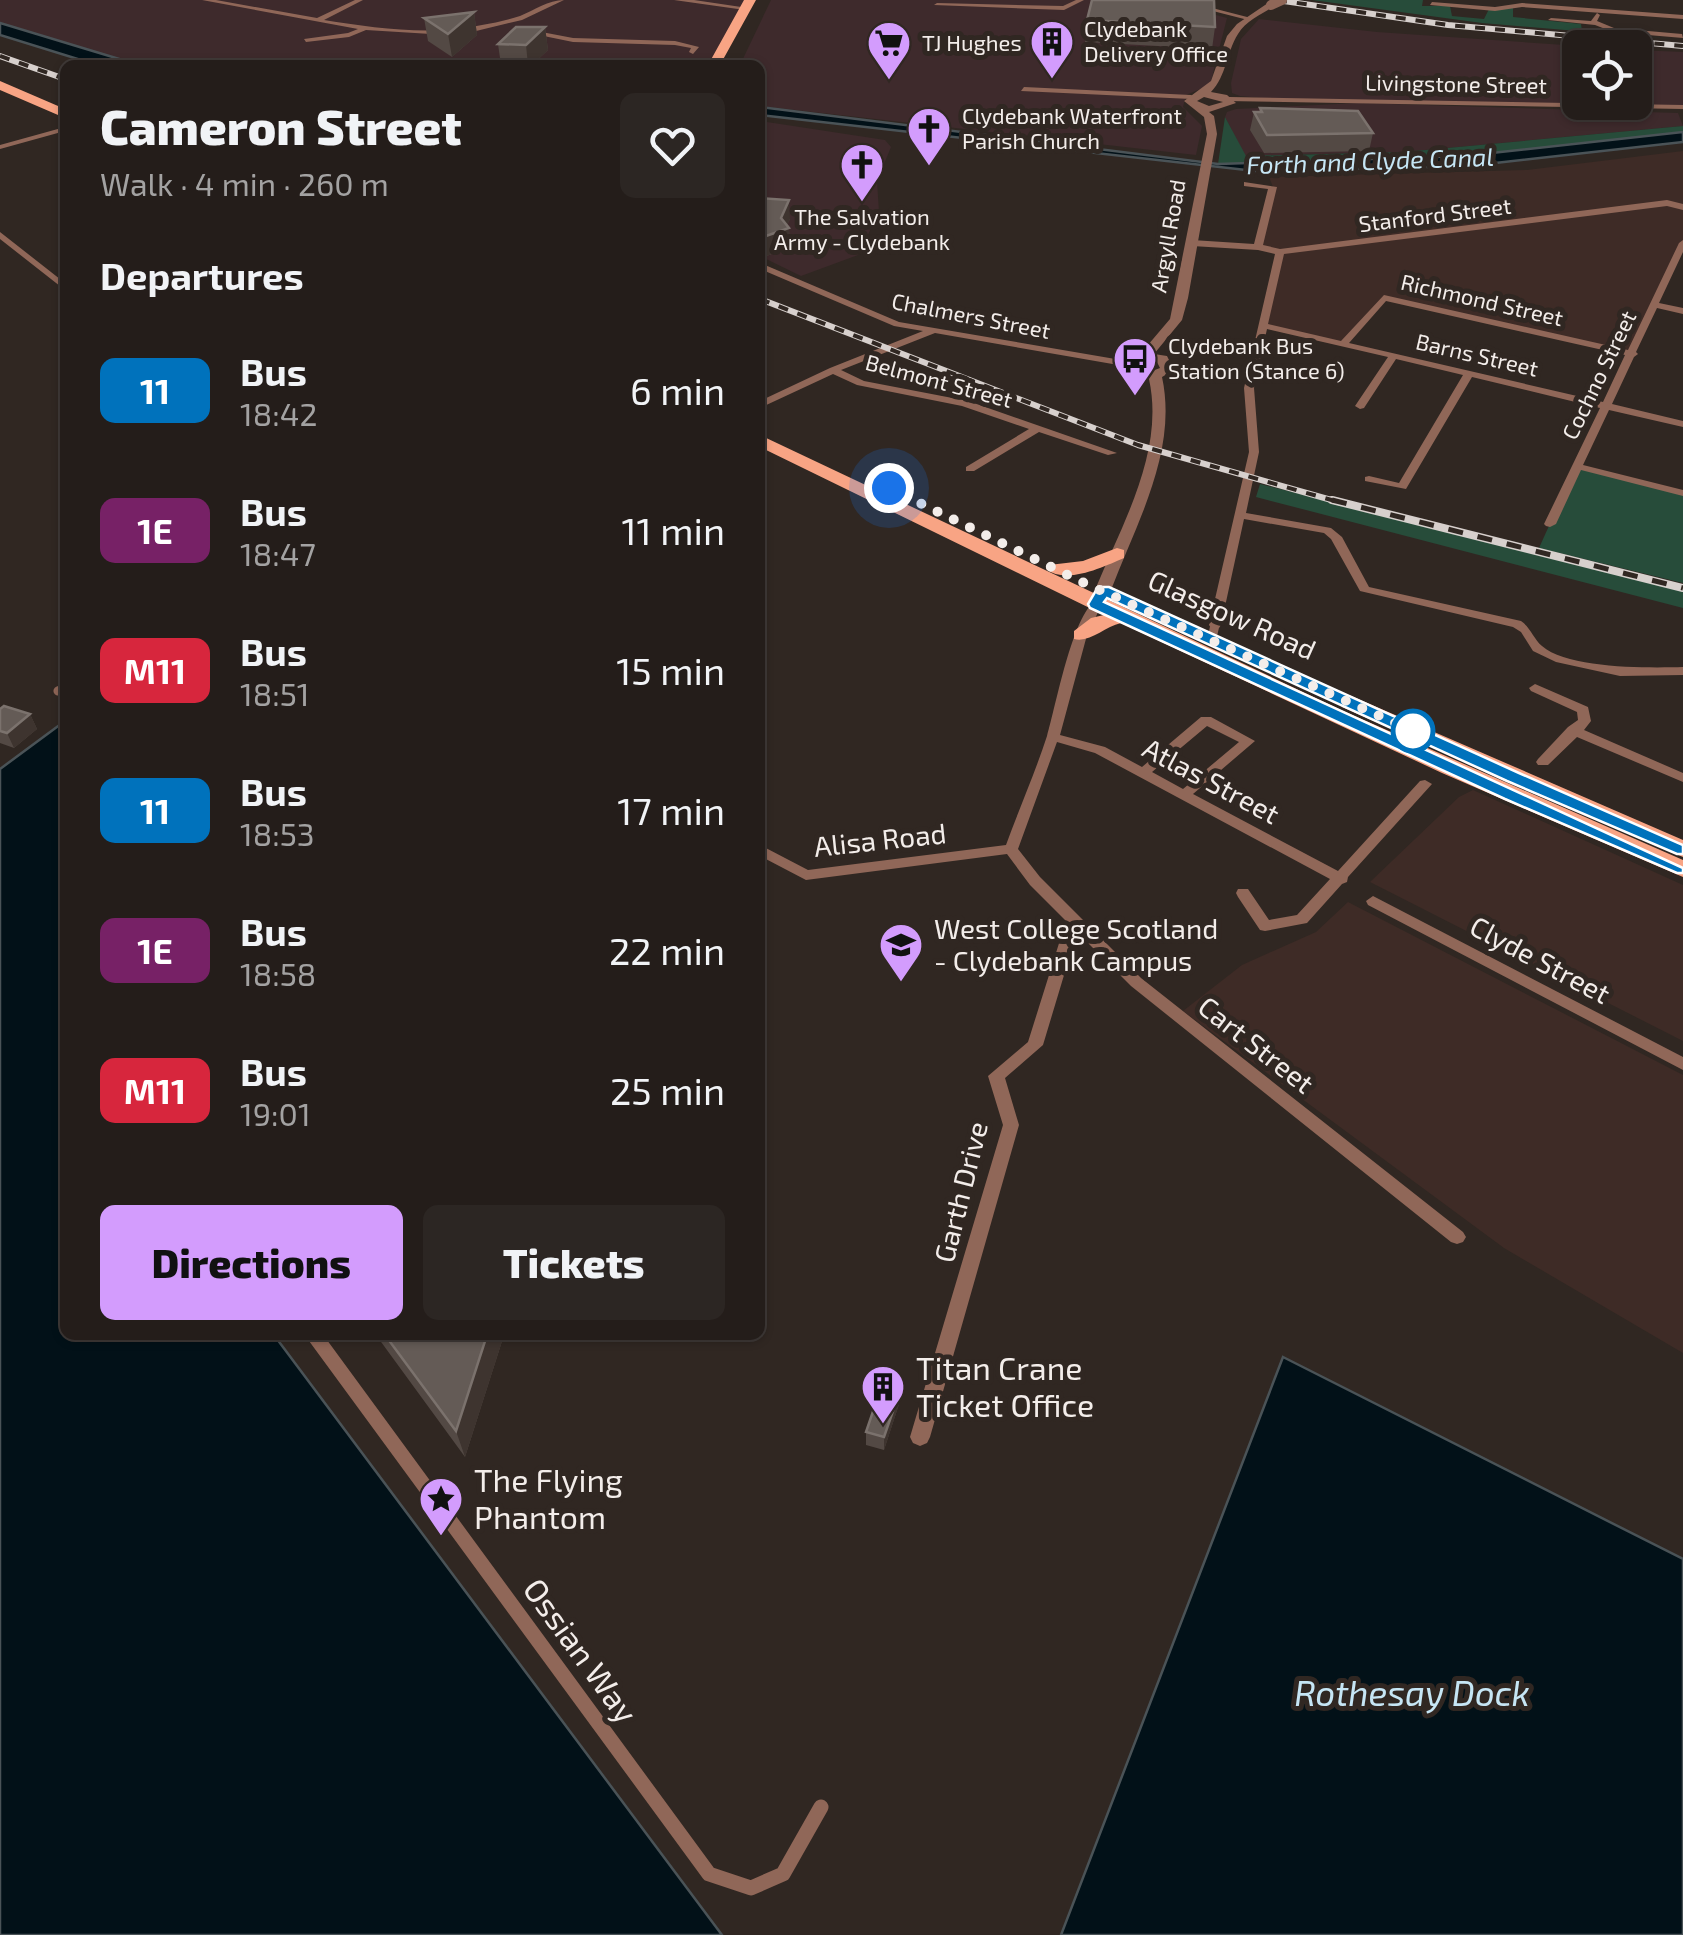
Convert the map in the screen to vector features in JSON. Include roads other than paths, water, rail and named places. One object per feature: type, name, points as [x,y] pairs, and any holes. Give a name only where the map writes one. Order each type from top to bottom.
[{"type":"main road","points":[[717,60],[748,4]]},
{"type":"main road","points":[[0,85],[60,112]]},
{"type":"main road","name":"Glasgow Road","points":[[765,428],[1056,569],[1124,616],[1460,772],[1683,868]]},
{"type":"main road","name":"Glasgow Road","points":[[765,442],[1100,597],[1213,632],[1513,777],[1683,849]]},
{"type":"main road","points":[[1056,569],[1086,567],[1117,554]]},
{"type":"main road","points":[[1081,635],[1102,620],[1124,616]]},
{"type":"street","points":[[205,0],[367,27],[453,30],[504,22],[561,0]]},
{"type":"street","points":[[320,19],[360,0]]},
{"type":"street","points":[[677,0],[748,4]]},
{"type":"street","points":[[937,5],[1064,8],[1081,0]]},
{"type":"street","points":[[1173,0],[1248,18]]},
{"type":"street","points":[[1199,98],[1230,38],[1248,18],[1282,0]]},
{"type":"street","points":[[1432,4],[1495,8],[1538,3],[1683,17]]},
{"type":"street","points":[[1596,23],[1597,11]]},
{"type":"street","points":[[1551,20],[1682,36]]},
{"type":"street","points":[[504,22],[549,37],[595,44],[681,44],[696,46],[693,52]]},
{"type":"street","points":[[306,40],[349,35],[367,27]]},
{"type":"street","points":[[1024,89],[1227,100]]},
{"type":"street","points":[[1199,98],[1212,112],[1227,100]]},
{"type":"street","name":"Livingstone Street","points":[[1227,100],[1683,110]]},
{"type":"street","name":"Argyll Road","points":[[1146,355],[1176,320],[1212,134],[1212,112]]},
{"type":"street","points":[[0,147],[60,130]]},
{"type":"street","points":[[1248,184],[1273,187],[1258,246]]},
{"type":"street","name":"Stanford Street","points":[[1192,243],[1258,246],[1280,252],[1667,203],[1683,207]]},
{"type":"street","points":[[0,235],[60,283]]},
{"type":"street","name":"Cochno Street","points":[[1550,524],[1683,242]]},
{"type":"street","points":[[1213,632],[1254,452],[1248,388],[1280,252]]},
{"type":"street","name":"Chalmers Street","points":[[765,268],[876,317],[932,331],[1124,363]]},
{"type":"street","name":"Richmond Street","points":[[1342,345],[1384,298],[1632,354]]},
{"type":"street","points":[[1656,305],[1683,311]]},
{"type":"street","name":"Barns Street","points":[[1262,325],[1683,424]]},
{"type":"street","points":[[765,401],[932,331]]},
{"type":"street","points":[[1146,355],[1162,358],[1168,366],[1155,375],[1138,374],[1124,363],[1131,357],[1146,355]]},
{"type":"street","points":[[1360,406],[1394,357]]},
{"type":"street","name":"Belmont Street","points":[[833,370],[873,386],[964,404],[1112,453]]},
{"type":"street","points":[[1369,479],[1402,487],[1469,374]]},
{"type":"street","points":[[1011,849],[1053,737],[1081,635],[1100,597],[1150,468],[1161,406],[1155,375]]},
{"type":"street","name":"Belmont Street","points":[[970,469],[1036,430]]},
{"type":"street","points":[[1576,466],[1683,493]]},
{"type":"street","points":[[1241,515],[1320,526],[1336,537],[1364,589],[1517,624],[1546,655],[1620,672],[1683,671]]},
{"type":"street","points":[[1536,688],[1584,710],[1585,721],[1544,762]]},
{"type":"street","points":[[1142,772],[1206,720],[1248,741],[1184,795]]},
{"type":"street","points":[[1573,730],[1683,778]]},
{"type":"street","name":"Atlas Street","points":[[1053,737],[1083,744],[1142,772],[1342,879]]},
{"type":"street","points":[[1243,893],[1265,926],[1302,919],[1425,784]]},
{"type":"street","name":"Alisa Road","points":[[765,853],[806,875],[1011,849]]},
{"type":"street","name":"Cart Street","points":[[1011,849],[1035,881],[1136,982],[1457,1237]]},
{"type":"street","name":"Clyde Street","points":[[1373,901],[1683,1064]]},
{"type":"street","name":"Garth Drive","points":[[920,1437],[1012,1125],[996,1076],[1036,1045],[1074,919]]},
{"type":"street","name":"Ossian Way","points":[[318,1340],[709,1874],[750,1888],[783,1874],[821,1806]]},
{"type":"water","points":[[0,23],[122,60],[81,60],[0,35]]},
{"type":"water","name":"Forth and Clyde Canal","points":[[765,108],[1218,164],[1464,156],[1683,132],[1683,142],[1469,166],[1255,171],[765,116]]},
{"type":"water","points":[[60,725],[60,1340],[278,1340],[722,1935],[0,1935],[0,769]]},
{"type":"water","name":"Rothesay Dock","points":[[1283,1357],[1683,1559],[1683,1935],[1061,1935]]},
{"type":"railway","points":[[1277,0],[1448,25],[1683,46]]},
{"type":"railway","points":[[0,56],[60,77]]},
{"type":"railway","points":[[765,301],[1138,445],[1342,503]]},
{"type":"railway","points":[[1332,500],[1683,588]]},
{"type":"place","name":"Clydebank Delivery Office","points":[[1052,80]]},
{"type":"place","name":"TJ Hughes","points":[[889,81]]},
{"type":"place","name":"Clydebank Waterfront Parish Church","points":[[929,167]]},
{"type":"place","name":"The Salvation Army - Clydebank","points":[[862,203]]},
{"type":"place","name":"Clydebank Bus Station (Stance 6)","points":[[1135,397]]},
{"type":"place","name":"West College Scotland - Clydebank Campus","points":[[901,983]]},
{"type":"place","name":"Titan Crane Ticket Office","points":[[883,1425]]},
{"type":"place","name":"The Flying Phantom","points":[[441,1537]]}]
